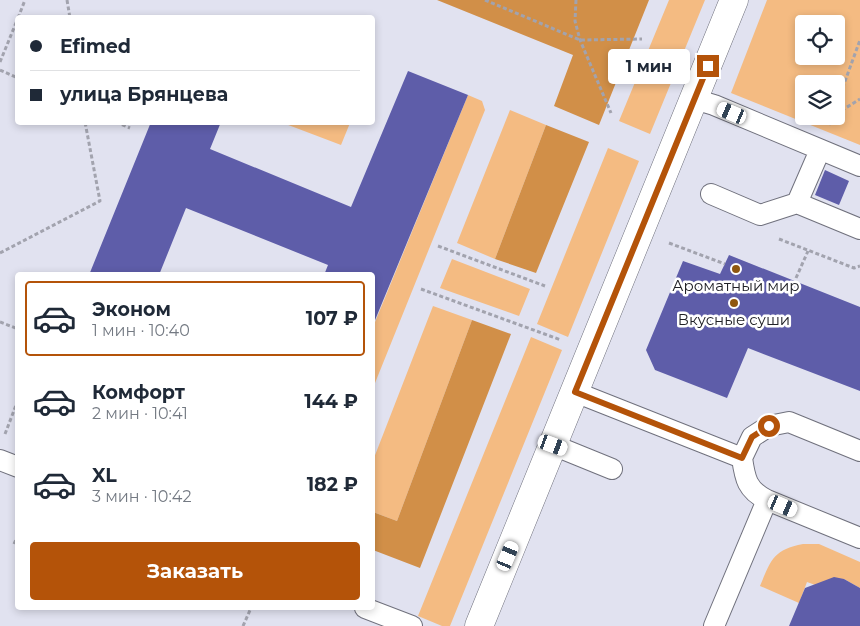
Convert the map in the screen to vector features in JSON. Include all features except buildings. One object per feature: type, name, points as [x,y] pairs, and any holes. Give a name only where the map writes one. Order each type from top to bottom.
[{"type":"street","points":[[479,626],[734,0]]},
{"type":"lane","points":[[694,99],[714,105],[860,166]]},
{"type":"lane","points":[[797,203],[820,150]]},
{"type":"lane","points":[[712,194],[760,214],[797,203],[860,229]]},
{"type":"lane","points":[[575,392],[742,458]]},
{"type":"lane","points":[[860,451],[789,422],[769,426],[752,437],[742,458],[745,479],[756,495],[860,538]]},
{"type":"lane","points":[[553,445],[612,469]]},
{"type":"lane","points":[[2,450],[15,464]]},
{"type":"lane","points":[[714,626],[767,500]]},
{"type":"lane","points":[[370,610],[412,626]]},
{"type":"path","points":[[19,15],[24,0]]},
{"type":"path","points":[[67,0],[70,15]]},
{"type":"path","points":[[484,0],[580,40],[642,39]]},
{"type":"path","points":[[576,0],[575,21],[580,40],[611,113]]},
{"type":"path","points":[[0,62],[15,25]]},
{"type":"path","points":[[845,81],[860,40]]},
{"type":"path","points":[[0,70],[15,77]]},
{"type":"path","points":[[845,109],[860,99]]},
{"type":"path","points":[[0,252],[100,201],[85,125]]},
{"type":"path","points":[[123,125],[130,128]]},
{"type":"path","points":[[661,239],[725,264]]},
{"type":"path","points":[[438,246],[545,286]]},
{"type":"path","points":[[796,278],[808,251]]},
{"type":"path","points":[[854,268],[860,271]]},
{"type":"path","points":[[421,289],[566,342]]},
{"type":"path","points":[[0,322],[15,328]]},
{"type":"path","points":[[2,450],[15,410]]},
{"type":"path","points":[[243,626],[250,610]]},
{"type":"shaded area","points":[[437,0],[649,0],[599,125],[554,106],[573,55]]},
{"type":"shaded area","points":[[669,0],[705,0],[650,134],[619,121]]},
{"type":"shaded area","points":[[767,0],[860,0],[860,145],[810,125],[845,125],[845,75],[795,75],[795,119],[731,93]]},
{"type":"shaded area","points":[[468,95],[482,101],[485,110],[375,383],[375,322]]},
{"type":"shaded area","points":[[510,110],[546,125],[495,259],[457,243]]},
{"type":"shaded area","points":[[288,125],[349,125],[341,145]]},
{"type":"shaded area","points":[[546,125],[589,142],[536,273],[495,259]]},
{"type":"shaded area","points":[[608,148],[639,161],[568,337],[537,324]]},
{"type":"shaded area","points":[[452,259],[530,289],[519,316],[440,288]]},
{"type":"shaded area","points":[[433,306],[472,320],[397,521],[375,513],[375,455]]},
{"type":"shaded area","points":[[472,320],[511,334],[420,568],[375,551],[375,513],[397,521]]},
{"type":"shaded area","points":[[531,337],[562,350],[450,626],[442,626],[418,616]]},
{"type":"shaded area","points":[[819,544],[860,562],[860,588],[844,579],[818,586],[807,582],[799,603],[760,586],[767,569],[779,553],[793,546]]},
{"type":"place","name":"Ароматный мир","points":[[736,269]]},
{"type":"place","name":"Вкусные суши","points":[[734,303]]},
{"type":"route","points":[[708,66],[575,392],[742,458],[752,437],[769,426]]}]
